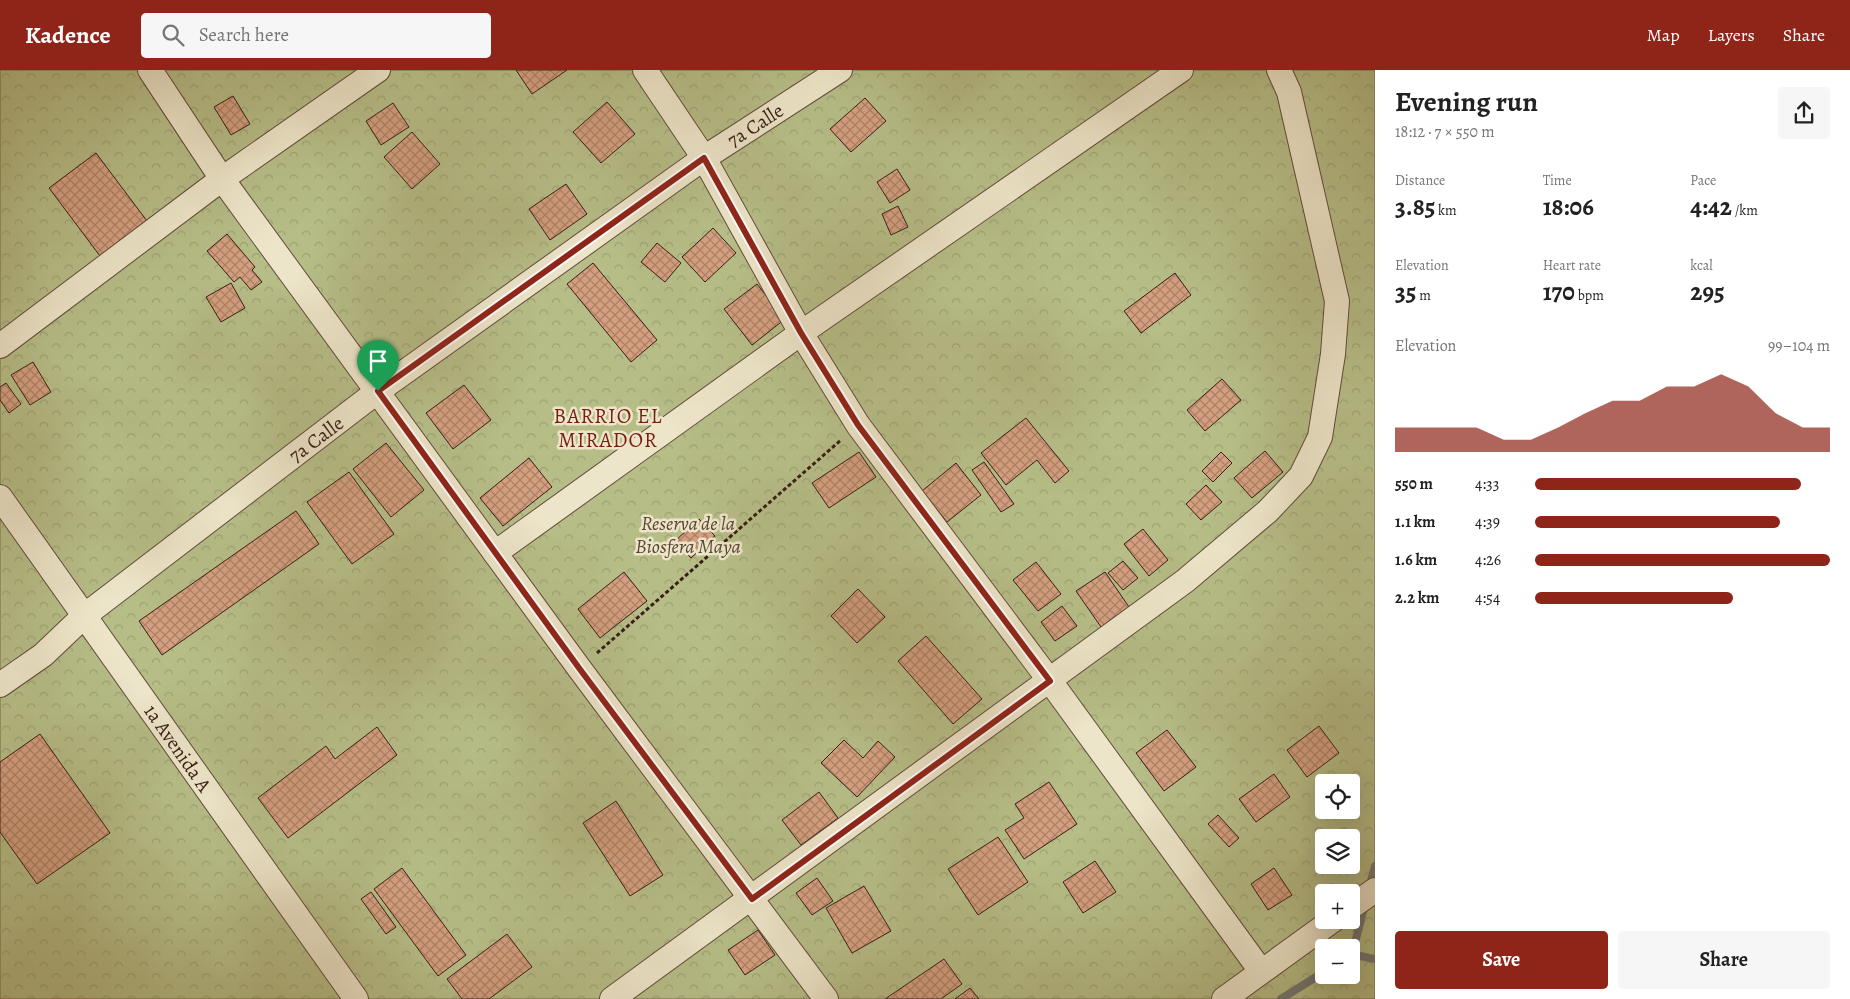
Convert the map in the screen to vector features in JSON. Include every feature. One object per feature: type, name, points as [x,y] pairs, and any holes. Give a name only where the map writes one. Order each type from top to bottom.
[{"type":"street","points":[[150,70],[222,179],[579,668],[826,999]]},
{"type":"street","points":[[0,346],[222,179],[378,70]]},
{"type":"street","points":[[645,70],[704,158],[801,333],[858,425],[1050,681],[1261,971]]},
{"type":"street","name":"7a Calle","points":[[0,685],[43,654],[84,616],[378,391],[704,158],[840,70]]},
{"type":"street","points":[[495,553],[801,333],[1181,70]]},
{"type":"street","points":[[612,999],[752,899],[1185,581],[1268,511],[1301,476],[1320,437],[1333,354],[1337,301],[1289,92],[1279,70]]},
{"type":"street","name":"1a Avenida A","points":[[0,497],[356,999]]},
{"type":"street","points":[[1360,901],[1375,890]]},
{"type":"street","points":[[1224,999],[1320,929]]},
{"type":"path","points":[[579,668],[858,425]]},
{"type":"green space","name":"Reserva de la Biosfera Maya","points":[[0,70],[1375,70],[1375,999],[0,999]]},
{"type":"building","points":[[516,70],[567,70],[532,94]]},
{"type":"building","points":[[233,96],[250,124],[231,135],[214,107]]},
{"type":"building","points":[[865,98],[886,121],[851,152],[830,129]]},
{"type":"building","points":[[607,102],[635,134],[601,163],[573,132]]},
{"type":"building","points":[[393,103],[409,127],[381,145],[366,121]]},
{"type":"building","points":[[412,132],[440,164],[412,189],[384,157]]},
{"type":"building","points":[[96,153],[147,221],[100,256],[49,188]]},
{"type":"building","points":[[897,169],[910,190],[890,203],[877,182]]},
{"type":"building","points":[[566,184],[587,214],[550,240],[529,209]]},
{"type":"building","points":[[898,206],[908,227],[891,235],[882,214]]},
{"type":"building","points":[[713,228],[736,253],[705,282],[682,257]]},
{"type":"building","points":[[227,234],[255,267],[252,270],[262,282],[251,290],[240,277],[234,282],[207,251]]},
{"type":"building","points":[[657,243],[681,263],[665,282],[641,262]]},
{"type":"building","points":[[593,263],[657,340],[631,362],[567,284]]},
{"type":"building","points":[[1175,273],[1191,295],[1141,333],[1124,311]]},
{"type":"building","points":[[231,283],[245,308],[221,322],[206,297]]},
{"type":"building","points":[[757,284],[785,319],[752,345],[724,309]]},
{"type":"building","points":[[33,362],[51,392],[30,405],[11,375]]},
{"type":"building","points":[[1222,379],[1241,400],[1205,431],[1187,410]]},
{"type":"building","points":[[6,383],[21,404],[9,413],[0,400],[0,387]]},
{"type":"building","points":[[464,385],[491,420],[453,449],[426,413]]},
{"type":"building","points":[[1026,418],[1069,471],[1055,483],[1037,460],[1006,485],[981,453]]},
{"type":"building","points":[[386,443],[424,490],[391,517],[353,469]]},
{"type":"building","points":[[1265,451],[1283,472],[1252,498],[1234,478]]},
{"type":"building","points":[[859,452],[876,477],[829,508],[812,483]]},
{"type":"building","points":[[1221,452],[1232,463],[1213,482],[1202,471]]},
{"type":"building","points":[[529,458],[552,487],[503,526],[480,498]]},
{"type":"building","points":[[984,462],[1014,504],[1001,512],[972,470]]},
{"type":"building","points":[[956,463],[981,495],[947,522],[922,491]]},
{"type":"building","points":[[349,472],[394,534],[352,564],[307,502]]},
{"type":"building","points":[[1206,485],[1222,502],[1201,520],[1186,504]]},
{"type":"building","points":[[296,511],[319,544],[162,655],[139,621]]},
{"type":"building","points":[[699,519],[715,536],[691,558],[675,541]]},
{"type":"building","points":[[1143,529],[1168,560],[1149,576],[1124,544]]},
{"type":"building","points":[[1123,561],[1138,578],[1123,590],[1108,573]]},
{"type":"building","points":[[1036,562],[1061,594],[1038,611],[1013,580]]},
{"type":"building","points":[[624,572],[647,601],[600,638],[578,609]]},
{"type":"building","points":[[1105,572],[1129,607],[1101,627],[1076,591]]},
{"type":"building","points":[[858,589],[885,617],[857,643],[831,616]]},
{"type":"building","points":[[1062,606],[1077,626],[1055,641],[1041,622]]},
{"type":"building","points":[[926,636],[982,699],[953,724],[898,661]]},
{"type":"building","points":[[1319,726],[1339,753],[1307,777],[1287,750]]},
{"type":"building","points":[[377,727],[397,755],[288,838],[258,798],[326,746],[335,759]]},
{"type":"building","points":[[1167,730],[1196,767],[1164,791],[1136,753]]},
{"type":"building","points":[[40,734],[110,833],[37,884],[0,832],[0,762]]},
{"type":"building","points":[[844,740],[863,758],[878,741],[895,757],[857,797],[821,763]]},
{"type":"building","points":[[1274,774],[1290,797],[1256,822],[1239,799]]},
{"type":"building","points":[[1049,782],[1077,824],[1024,859],[1005,830],[1024,818],[1015,804]]},
{"type":"building","points":[[819,792],[838,818],[801,845],[782,820]]},
{"type":"building","points":[[616,801],[663,875],[630,896],[583,823]]},
{"type":"building","points":[[1218,815],[1239,838],[1229,847],[1208,824]]},
{"type":"building","points":[[998,837],[1028,882],[978,915],[948,869]]},
{"type":"building","points":[[1095,861],[1116,892],[1083,913],[1063,882]]},
{"type":"building","points":[[402,868],[466,955],[438,976],[374,889]]},
{"type":"building","points":[[1274,868],[1292,895],[1268,910],[1251,884]]},
{"type":"building","points":[[817,878],[833,901],[812,915],[796,893]]},
{"type":"building","points":[[864,886],[891,931],[852,953],[826,908]]},
{"type":"building","points":[[371,892],[396,927],[386,934],[361,899]]},
{"type":"building","points":[[758,930],[775,955],[745,975],[728,950]]},
{"type":"building","points":[[507,934],[532,967],[489,999],[462,999],[447,979]]},
{"type":"building","points":[[944,959],[962,984],[941,999],[885,999]]},
{"type":"building","points":[[970,988],[979,999],[955,999]]},
{"type":"waterway","points":[[1369,888],[1375,866]]},
{"type":"waterway","points":[[1356,939],[1365,904]]},
{"type":"waterway","points":[[1360,956],[1375,959]]},
{"type":"waterway","points":[[1281,999],[1315,978]]},
{"type":"district","name":"BARRIO EL MIRADOR","points":[[608,428]]},
{"type":"route","points":[[704,158],[801,333],[858,425],[1050,681],[752,899],[579,668],[378,391],[704,158]]}]
